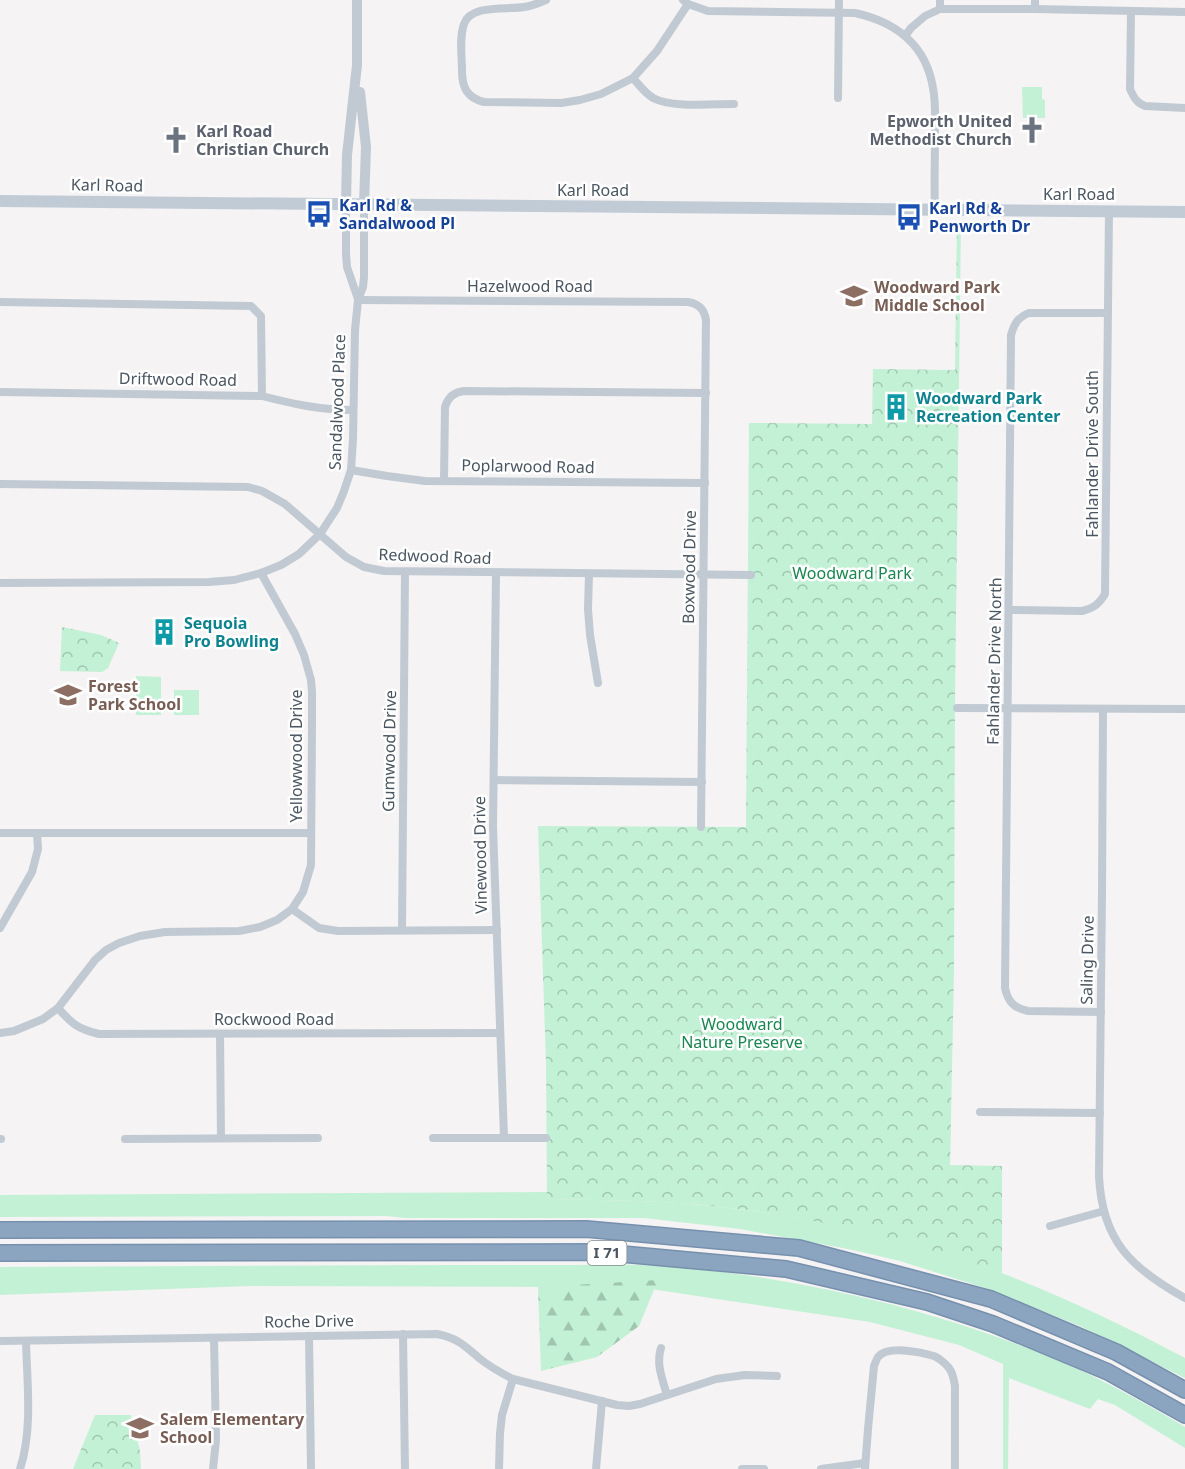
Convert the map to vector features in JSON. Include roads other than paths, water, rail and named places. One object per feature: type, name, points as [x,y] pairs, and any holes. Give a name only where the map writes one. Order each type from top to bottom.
[{"type":"highway","name":"I 71","points":[[0,1230],[586,1229],[799,1248],[991,1299],[1116,1352],[1185,1390]]},
{"type":"highway","name":"I 71","points":[[0,1253],[600,1252],[786,1269],[927,1302],[993,1324],[1108,1372],[1185,1415]]},
{"type":"main road","name":"Karl Road","points":[[0,201],[1185,212]]},
{"type":"street","name":"Sandalwood Place","points":[[0,583],[234,580],[281,565],[298,554],[320,534],[337,508],[351,470],[355,330],[358,300],[364,277],[366,147],[357,65],[357,0]]},
{"type":"street","points":[[546,0],[524,7],[484,10],[471,14],[467,18],[462,33],[462,79],[464,88],[470,96],[484,102],[561,103],[601,94],[633,78],[657,51],[686,2],[702,10],[716,11],[855,13],[889,24],[905,36],[920,53],[926,64],[933,89],[935,210]]},
{"type":"street","points":[[838,98],[839,0]]},
{"type":"street","points":[[905,36],[911,28],[940,5],[1035,5],[1131,12],[1185,12]]},
{"type":"street","points":[[1131,12],[1130,89],[1134,98],[1139,104],[1145,106],[1185,108]]},
{"type":"street","name":"Sandalwood Place","points":[[357,65],[347,155],[346,254],[347,267],[358,300]]},
{"type":"street","points":[[633,78],[652,98],[668,103],[734,104]]},
{"type":"street","name":"Fahlander Drive South","points":[[1009,610],[1082,611],[1092,609],[1100,603],[1105,594],[1109,211]]},
{"type":"street","name":"Hazelwood Road","points":[[358,300],[688,302],[695,303],[701,308]]},
{"type":"street","points":[[0,302],[251,306],[261,316],[262,396]]},
{"type":"street","name":"Boxwood Drive","points":[[701,308],[706,320],[701,827]]},
{"type":"street","name":"Fahlander Drive North","points":[[1101,1012],[1028,1011],[1012,1005],[1007,997],[1005,978],[1011,346],[1014,323],[1029,313],[1108,313]]},
{"type":"street","name":"Driftwood Road","points":[[0,392],[262,396],[327,410],[353,411]]},
{"type":"street","points":[[444,480],[445,408],[447,401],[457,392],[706,393]]},
{"type":"street","name":"Poplarwood Road","points":[[351,470],[426,481],[705,483]]},
{"type":"street","name":"Redwood Road","points":[[0,484],[248,487],[262,491],[278,500],[346,557],[364,567],[384,572],[751,575]]},
{"type":"street","name":"Gumwood Drive","points":[[402,930],[405,572]]},
{"type":"street","name":"Yellowwood Drive","points":[[261,573],[295,634],[304,655],[310,680],[312,703],[311,865],[308,881],[292,909]]},
{"type":"street","name":"Vinewood Drive","points":[[496,573],[494,827],[504,1137]]},
{"type":"street","points":[[589,574],[590,635],[598,683]]},
{"type":"street","points":[[957,708],[1185,709]]},
{"type":"street","name":"Saling Drive","points":[[1103,709],[1099,1176],[1101,1199],[1113,1236],[1129,1258],[1155,1281],[1185,1298]]},
{"type":"street","points":[[494,780],[702,782]]},
{"type":"street","points":[[0,833],[311,832]]},
{"type":"street","points":[[0,928],[32,872],[38,849],[37,833]]},
{"type":"street","points":[[0,1033],[28,1027],[43,1019],[58,1008],[95,960],[106,950],[140,936],[165,932],[239,931],[260,927],[277,920],[292,909],[319,928],[338,931],[497,930]]},
{"type":"street","name":"Rockwood Road","points":[[58,1008],[68,1020],[82,1030],[99,1034],[500,1033]]},
{"type":"street","points":[[220,1034],[221,1138]]},
{"type":"street","points":[[980,1112],[1100,1113]]},
{"type":"street","points":[[125,1139],[318,1138]]},
{"type":"street","points":[[433,1138],[546,1138]]},
{"type":"street","points":[[1050,1226],[1104,1211]]},
{"type":"street","points":[[403,1334],[405,1469]]},
{"type":"street","name":"Roche Drive","points":[[0,1341],[437,1334],[462,1343],[502,1374],[513,1379],[629,1406],[716,1379],[731,1376],[777,1376]]},
{"type":"street","points":[[309,1336],[311,1469]]},
{"type":"street","points":[[213,1469],[216,1440],[214,1338]]},
{"type":"street","points":[[20,1469],[28,1422],[26,1341]]},
{"type":"street","points":[[661,1348],[660,1374],[667,1395]]},
{"type":"street","points":[[820,1469],[865,1466],[874,1366],[878,1356],[887,1352],[906,1350],[935,1357],[948,1367],[953,1376],[955,1469]]},
{"type":"street","points":[[500,1469],[502,1415],[513,1379]]},
{"type":"street","points":[[597,1469],[602,1401]]},
{"type":"street","points":[[742,1469],[764,1469]]},
{"type":"place","name":"Epworth United Methodist Church","points":[[1032,130]]},
{"type":"place","name":"Karl Road Christian Church","points":[[176,140]]},
{"type":"place","name":"Karl Rd & Sandalwood Pl","points":[[319,214]]},
{"type":"place","name":"Karl Rd & Penworth Dr","points":[[909,217]]},
{"type":"place","name":"Woodward Park Middle School","points":[[854,296]]},
{"type":"place","name":"Woodward Park Recreation Center","points":[[896,407]]},
{"type":"place","name":"Sequoia Pro Bowling","points":[[164,632]]},
{"type":"place","name":"Forest Park School","points":[[68,695]]},
{"type":"place","name":"Salem Elementary School","points":[[140,1428]]},
{"type":"park label","name":"Woodward Park","points":[[852,573]]},
{"type":"park label","name":"Woodward Nature Preserve","points":[[742,1033]]}]
